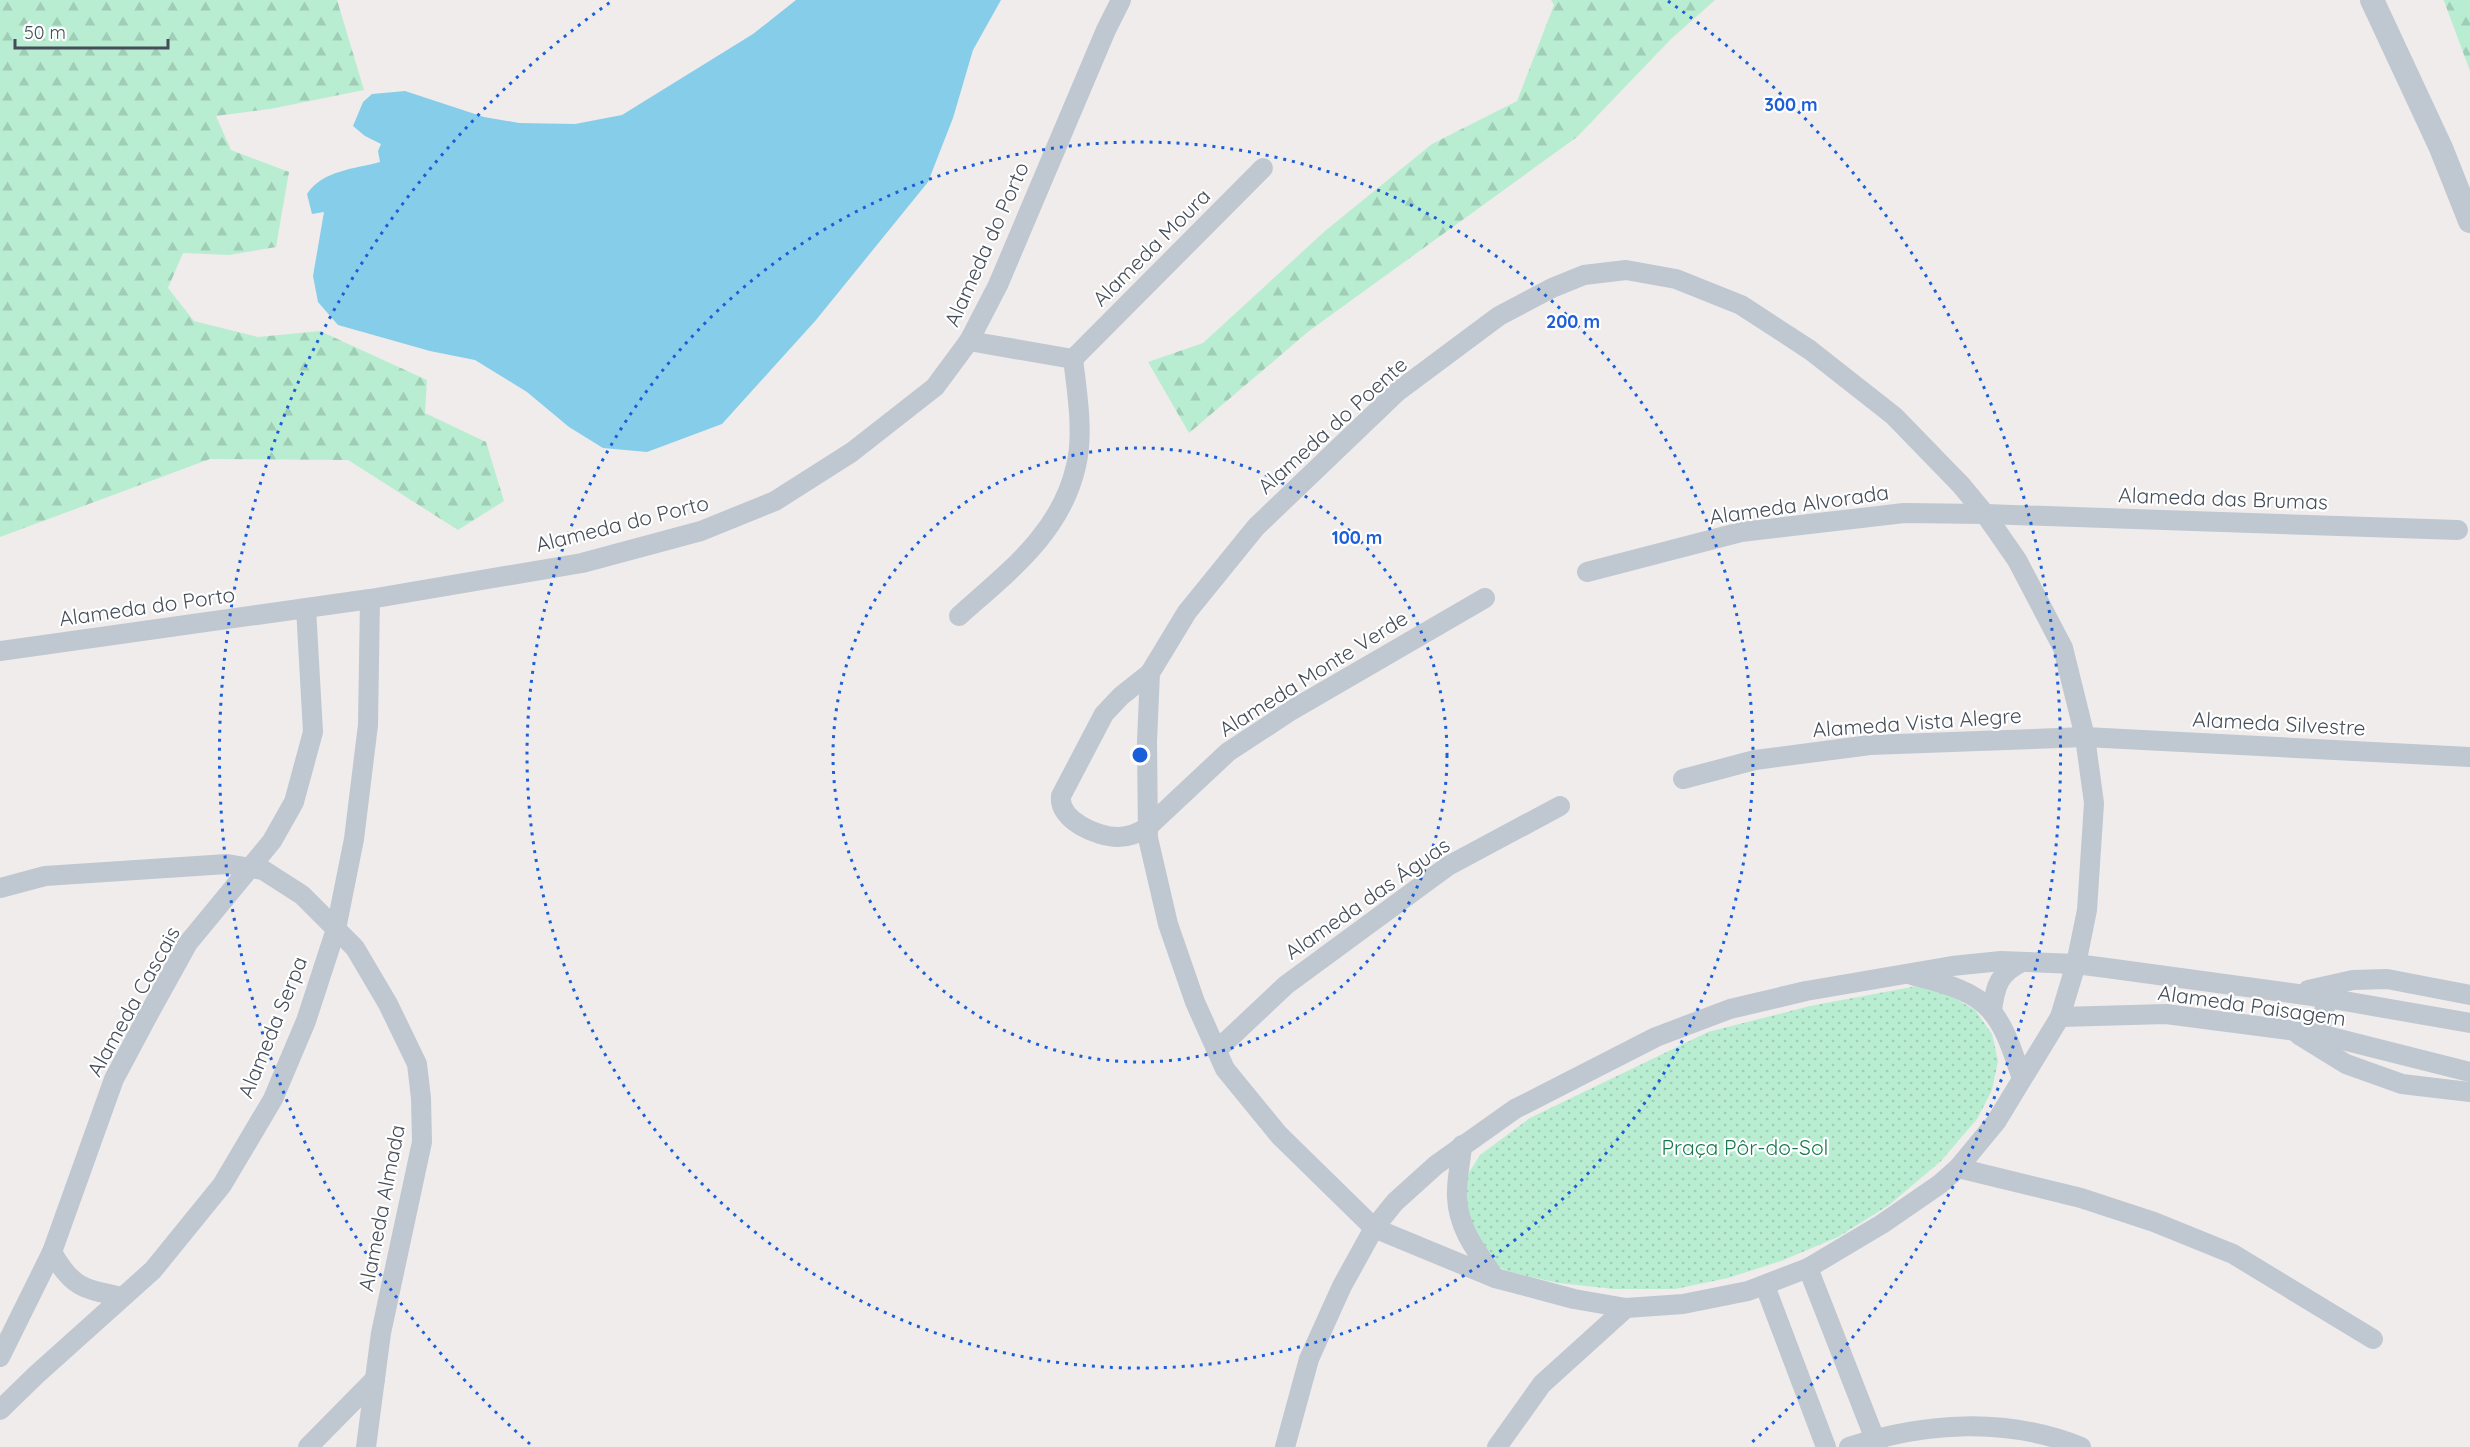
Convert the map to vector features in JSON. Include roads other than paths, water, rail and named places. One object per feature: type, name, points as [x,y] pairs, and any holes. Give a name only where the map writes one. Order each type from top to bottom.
[{"type":"street","name":"Alameda do Porto","points":[[0,651],[370,599],[582,563],[701,531],[776,501],[852,452],[935,387],[969,341],[998,285],[1106,30],[1121,0]]},
{"type":"street","points":[[2372,0],[2441,148],[2470,221]]},
{"type":"street","name":"Alameda Moura","points":[[1073,360],[1263,168]]},
{"type":"street","name":"Alameda do Poente","points":[[1626,270],[1676,279],[1741,305],[1810,350],[1894,416],[1985,514],[2017,560],[2063,648],[2085,737],[2094,803],[2087,910],[2076,964],[2060,1017],[1996,1122],[1958,1168],[1940,1184],[1882,1224],[1808,1268],[1766,1286],[1683,1304],[1626,1308],[1574,1299],[1495,1278],[1374,1228],[1279,1135],[1225,1069],[1195,1002],[1168,924],[1148,838],[1147,741],[1150,673],[1187,612],[1256,527],[1397,392],[1498,316],[1551,288],[1584,275],[1626,270]]},
{"type":"street","points":[[959,616],[1015,566],[1044,536],[1066,496],[1077,464],[1079,414],[1073,360],[969,341]]},
{"type":"street","name":"Alameda Alvorada","points":[[1587,572],[1741,532],[1904,513],[1985,514]]},
{"type":"street","name":"Alameda das Brumas","points":[[1985,514],[2458,530]]},
{"type":"street","name":"Alameda Monte Verde","points":[[1149,826],[1228,752],[1292,710],[1485,598]]},
{"type":"street","name":"Alameda Serpa","points":[[0,1410],[153,1270],[222,1185],[273,1099],[306,1021],[336,929],[354,839],[368,725],[370,599]]},
{"type":"street","name":"Alameda Cascais","points":[[0,1357],[52,1252],[114,1079],[188,944],[272,840],[294,802],[313,732],[306,608]]},
{"type":"street","points":[[1149,826],[1137,834],[1106,836],[1071,820],[1061,802],[1068,781],[1104,714],[1120,696],[1150,673]]},
{"type":"street","name":"Alameda Silvestre","points":[[2085,737],[2470,758]]},
{"type":"street","name":"Alameda Vista Alegre","points":[[1683,779],[1755,760],[1870,745],[2085,737]]},
{"type":"street","name":"Alameda das Águas","points":[[1217,1050],[1286,985],[1439,872],[1560,806]]},
{"type":"street","name":"Alameda Almada","points":[[0,888],[45,876],[227,864],[263,870],[302,895],[355,948],[388,1004],[417,1064],[421,1098],[422,1142],[411,1203],[388,1299],[366,1447]]},
{"type":"street","points":[[1285,1447],[1309,1359],[1342,1286],[1374,1228],[1395,1202],[1462,1145],[1515,1109],[1656,1037],[1730,1008],[1904,972],[2001,961],[2076,964]]},
{"type":"street","points":[[1992,1011],[1994,992],[2000,979],[2007,969],[2022,962]]},
{"type":"street","name":"Alameda Paisagem","points":[[2076,964],[2294,993],[2470,1023]]},
{"type":"street","points":[[1904,972],[1974,996],[1992,1011],[2022,1078]]},
{"type":"street","points":[[2294,993],[2353,980],[2387,979],[2470,995]]},
{"type":"street","points":[[2319,1034],[2327,998]]},
{"type":"street","name":"Alameda Paisagem","points":[[2060,1017],[2166,1014],[2319,1034],[2470,1072]]},
{"type":"street","points":[[2292,1031],[2346,1064],[2402,1084],[2470,1092]]},
{"type":"street","points":[[1462,1145],[1457,1196],[1460,1218],[1471,1244],[1495,1278]]},
{"type":"street","points":[[1958,1168],[2081,1198],[2154,1222],[2233,1254],[2373,1339]]},
{"type":"street","points":[[52,1252],[63,1272],[85,1289],[122,1297]]},
{"type":"street","points":[[1808,1268],[1876,1443]]},
{"type":"street","points":[[1766,1286],[1826,1447]]},
{"type":"street","points":[[1497,1447],[1542,1384],[1626,1308]]},
{"type":"street","points":[[308,1447],[375,1379]]},
{"type":"street","points":[[1849,1447],[1876,1443],[1939,1426],[2008,1428],[2060,1438],[2081,1447]]},
{"type":"water","points":[[796,0],[1001,0],[973,50],[953,118],[928,182],[816,320],[722,424],[647,452],[603,448],[569,427],[527,392],[475,360],[430,351],[338,325],[318,302],[313,276],[324,212],[312,214],[307,194],[314,186],[331,175],[380,162],[378,151],[381,144],[365,136],[353,126],[363,102],[372,94],[405,91],[484,117],[519,123],[575,124],[622,115],[753,34]]},
{"type":"park label","name":"Praça Pôr-do-Sol","points":[[1745,1147]]}]
